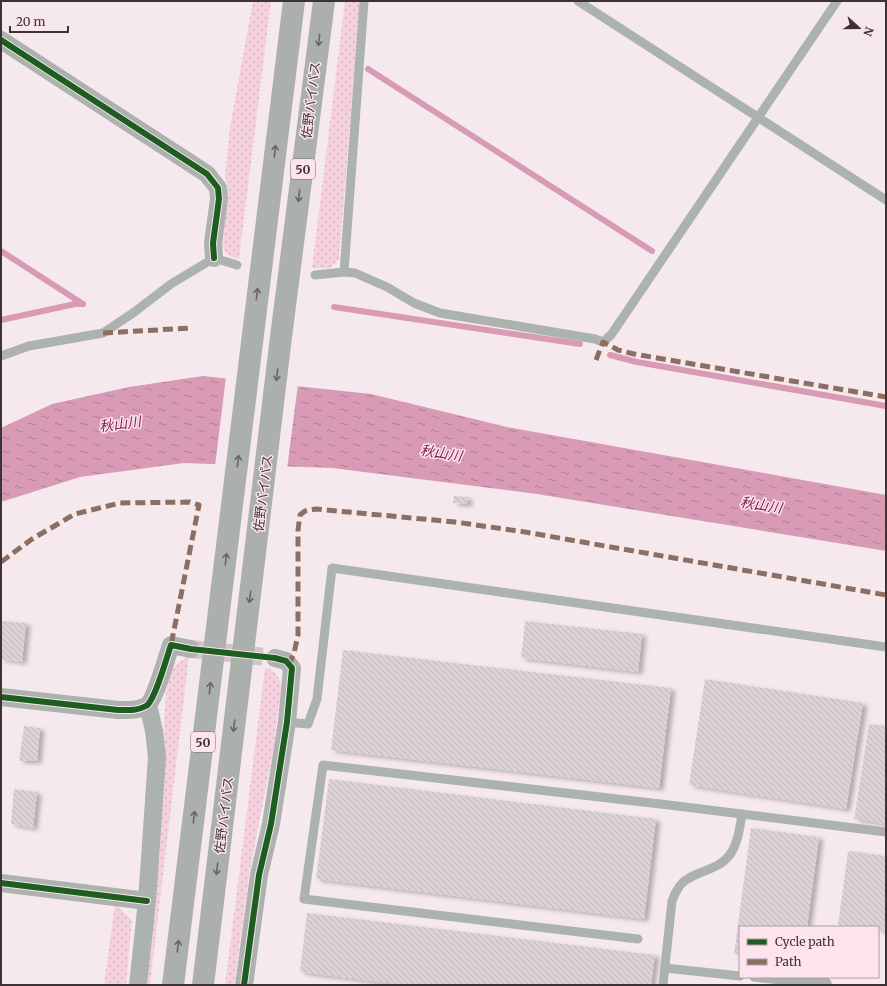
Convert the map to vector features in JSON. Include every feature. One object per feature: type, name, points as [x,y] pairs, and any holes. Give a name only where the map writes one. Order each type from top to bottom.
[{"type":"highway","name":"50","points":[[173,985],[294,1]]},
{"type":"highway","name":"佐野バイパス","points":[[203,985],[281,337],[324,1]]},
{"type":"street","points":[[1,40],[208,174],[218,188],[220,199],[213,243],[214,258]]},
{"type":"street","points":[[1,697],[118,710],[135,710],[148,705],[154,694],[171,645],[191,649]]},
{"type":"street","points":[[244,985],[259,875],[271,824],[287,722],[292,668],[286,662],[275,658]]},
{"type":"street","points":[[138,985],[147,901],[157,757],[154,731],[148,705]]},
{"type":"street","points":[[1,883],[147,901]]},
{"type":"street","points":[[790,983],[823,985]]},
{"type":"lane","points":[[344,272],[364,1]]},
{"type":"lane","points":[[578,1],[886,200]]},
{"type":"lane","points":[[315,275],[344,272],[355,273],[371,279],[414,303],[440,313],[595,339],[603,342],[611,335],[837,1]]},
{"type":"lane","points":[[1,356],[30,346],[103,332],[133,314],[171,284],[214,258],[237,265]]},
{"type":"lane","points":[[287,722],[308,724],[316,699],[332,568],[886,647]]},
{"type":"lane","points":[[638,939],[304,899],[323,765],[886,832]]},
{"type":"lane","points":[[663,985],[672,901],[678,889],[685,880],[716,867],[726,860],[732,853],[742,814]]},
{"type":"lane","points":[[665,968],[739,976]]},
{"type":"lane","points":[[760,978],[790,983]]},
{"type":"shaded area","points":[[253,1],[271,1],[239,259],[228,254],[224,250],[222,244],[227,185],[225,176],[230,127]]},
{"type":"shaded area","points":[[345,1],[360,1],[339,259],[330,268],[312,268]]},
{"type":"shaded area","points":[[189,656],[150,985],[143,985],[158,819],[166,693],[174,667]]},
{"type":"shaded area","points":[[265,668],[272,670],[276,674],[281,687],[274,745],[249,875],[234,985],[225,985]]},
{"type":"shaded area","points":[[115,904],[132,920],[126,985],[104,985]]},
{"type":"water","name":"秋山川","points":[[203,376],[371,394],[507,427],[886,495],[886,551],[537,494],[332,468],[184,463],[80,477],[1,502],[1,428],[52,404],[129,387]]},
{"type":"pier","points":[[226,377],[298,384],[287,469],[215,466]]},
{"type":"building","points":[[454,496],[468,497],[468,504],[453,503]]},
{"type":"building","points":[[1,621],[26,623],[22,662],[1,659]]},
{"type":"building","points":[[525,621],[642,634],[638,672],[521,658]]},
{"type":"building","points":[[343,650],[671,688],[659,788],[331,750]]},
{"type":"building","points":[[705,679],[863,703],[846,809],[689,785]]},
{"type":"building","points":[[869,724],[886,726],[886,824],[854,819]]},
{"type":"building","points":[[24,726],[40,728],[37,761],[19,761]]},
{"type":"building","points":[[329,779],[656,819],[644,919],[316,879]]},
{"type":"building","points":[[14,789],[37,792],[33,828],[11,824]]},
{"type":"building","points":[[751,828],[819,837],[807,926],[739,926],[739,954],[734,954]]},
{"type":"building","points":[[848,851],[886,856],[886,931],[879,930],[879,926],[838,925]]},
{"type":"building","points":[[307,913],[655,955],[651,985],[404,985],[300,972]]},
{"type":"waterway","points":[[368,69],[652,251]]},
{"type":"waterway","points":[[1,251],[83,304]]},
{"type":"waterway","points":[[1,320],[75,304],[83,304]]},
{"type":"waterway","points":[[334,307],[580,344]]},
{"type":"waterway","points":[[610,355],[637,362],[886,406]]},
{"type":"tunnel","points":[[191,649],[275,658]]},
{"type":"marked path","points":[[103,333],[191,328]]},
{"type":"marked path","points":[[596,360],[603,342],[618,350],[634,354],[886,397]]},
{"type":"marked path","points":[[1,562],[32,539],[75,514],[120,503],[189,502],[199,505],[171,645]]},
{"type":"marked path","points":[[289,665],[294,653],[298,635],[298,530],[300,515],[305,511],[316,509],[455,522],[525,532],[886,595]]},
{"type":"cycle path","points":[[1,40],[207,174],[218,188],[219,199],[213,243],[214,258]]},
{"type":"cycle path","points":[[1,697],[118,710],[139,709],[146,706],[153,696],[171,645],[191,649],[275,658],[286,661],[292,668],[287,722],[271,824],[259,875],[244,985]]},
{"type":"cycle path","points":[[1,883],[147,901]]}]
